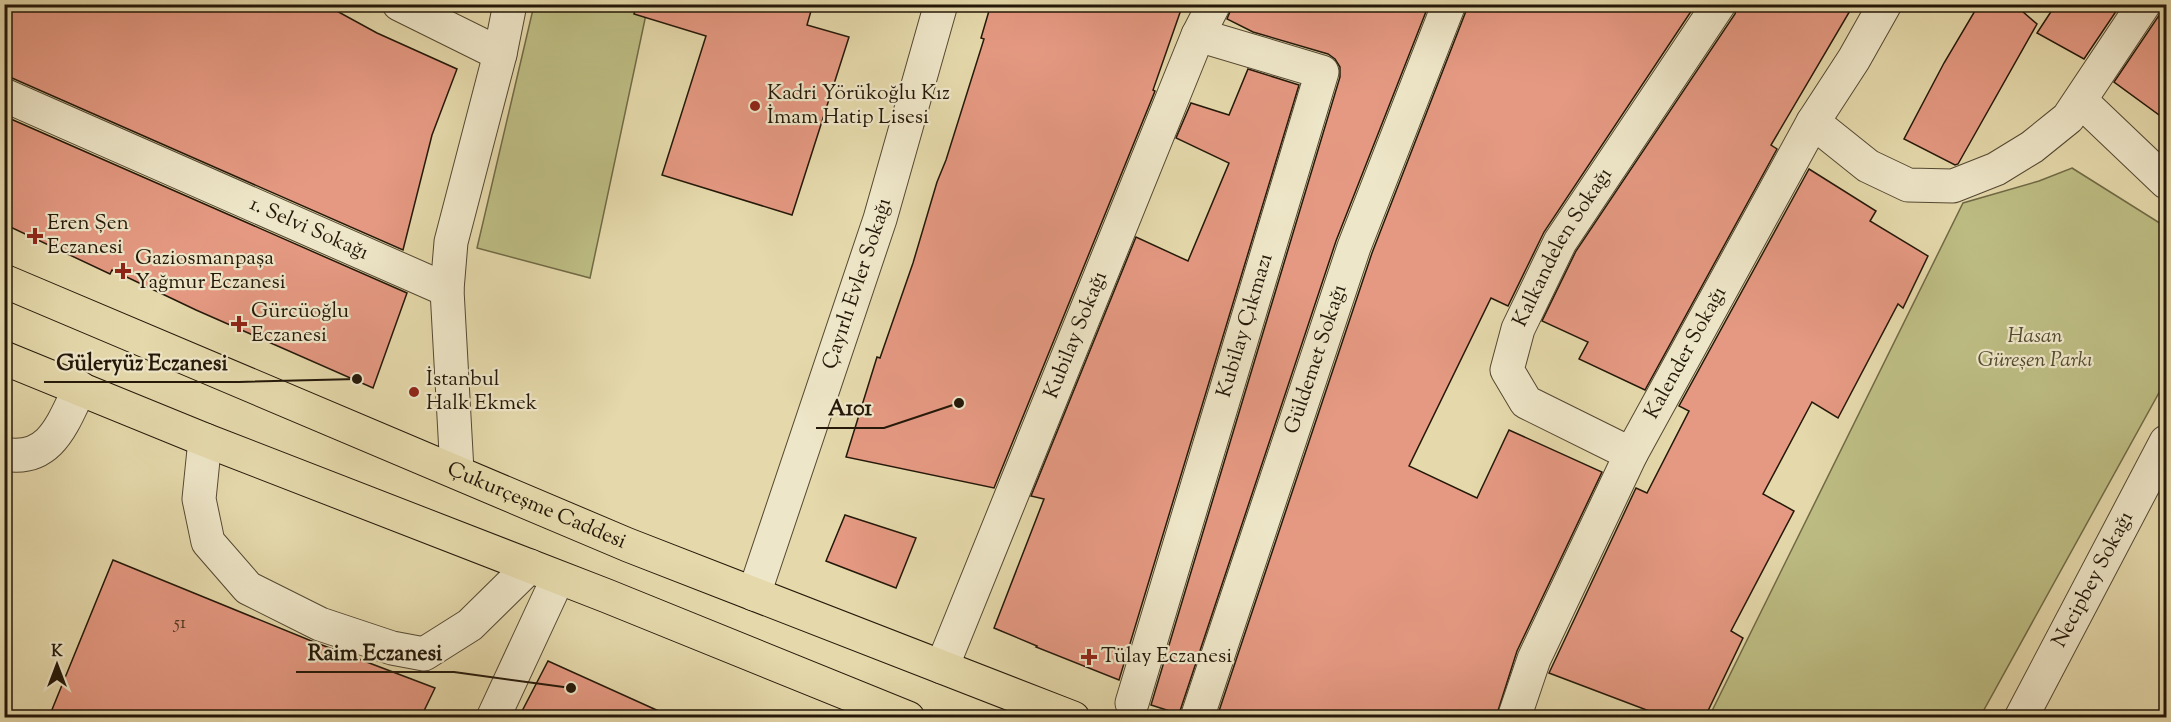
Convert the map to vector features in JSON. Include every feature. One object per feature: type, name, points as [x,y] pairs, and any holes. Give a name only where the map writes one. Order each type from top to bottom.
[{"type":"main road","name":"Çukurçeşme Caddesi","points":[[4,281],[628,544],[1073,717]]},
{"type":"main road","points":[[4,358],[205,440],[908,717]]},
{"type":"street","points":[[399,4],[500,54]]},
{"type":"street","points":[[457,471],[447,290],[451,242],[500,54],[510,4]]},
{"type":"street","name":"Çayırlı Evler Sokağı","points":[[754,594],[880,219],[941,4]]},
{"type":"street","name":"Kubilay Sokağı","points":[[942,667],[1198,35],[1214,4]]},
{"type":"street","name":"Güldemet Sokağı","points":[[1197,717],[1354,247],[1449,4]]},
{"type":"street","name":"Kalkandelen Sokağı","points":[[1631,454],[1526,402],[1507,370],[1518,329],[1560,242],[1719,4]]},
{"type":"street","name":"Kalender Sokağı","points":[[1514,717],[1534,659],[1631,454],[1813,122],[1885,4]]},
{"type":"street","points":[[1813,122],[1868,166],[1908,185],[1953,186],[1996,169],[2032,147],[2068,118],[2144,4]]},
{"type":"street","name":"Kubilay Çıkmazı","points":[[1132,703],[1322,72],[1198,35]]},
{"type":"street","name":"1. Selvi Sokağı","points":[[4,95],[447,290]]},
{"type":"street","points":[[2081,100],[2166,182]]},
{"type":"street","points":[[4,454],[15,456],[40,452],[55,438],[80,388]]},
{"type":"street","points":[[205,440],[199,499],[208,542],[248,588],[320,624],[392,648],[424,654],[470,625],[544,572]]},
{"type":"street","name":"Necipbey Sokağı","points":[[2021,717],[2166,442]]},
{"type":"street","points":[[493,717],[544,572]]},
{"type":"green space","points":[[534,5],[648,5],[590,278],[477,248]]},
{"type":"green space","name":"Hasan Güreşen Parkı","points":[[2072,168],[2166,227],[2166,380],[1980,717],[1709,717],[1963,203],[2039,181]]},
{"type":"building","points":[[4,4],[324,4],[377,33],[457,69],[432,135],[403,250],[12,78],[4,77]]},
{"type":"building","name":"Kadri Yörükoğlu Kız İmam Hatip Lisesi","points":[[636,4],[813,4],[807,25],[849,37],[792,215],[662,175],[706,36],[634,14]]},
{"type":"building","points":[[991,4],[1183,4],[1153,90],[1155,91],[994,488],[846,457],[877,357],[880,358],[946,160],[984,39],[981,38]]},
{"type":"building","points":[[1233,4],[1429,4],[1336,241],[1179,714],[1151,705],[1340,77],[1340,67],[1328,54],[1253,32],[1227,19]]},
{"type":"building","points":[[1467,4],[1696,4],[1544,232],[1508,306],[1491,298],[1409,466],[1477,498],[1509,430],[1602,472],[1517,651],[1496,717],[1217,717],[1372,253]]},
{"type":"building","points":[[1738,4],[1854,4],[1771,145],[1777,149],[1645,390],[1579,359],[1588,342],[1542,321],[1576,251],[1735,14]]},
{"type":"building","points":[[1979,4],[2014,4],[2037,24],[1958,164],[1955,165],[1904,139],[1944,63]]},
{"type":"building","points":[[2056,4],[2121,4],[2084,59],[2037,33]]},
{"type":"building","points":[[2163,4],[2166,4],[2166,120],[2114,82],[2160,14]]},
{"type":"building","points":[[1248,69],[1299,85],[1119,680],[994,628],[1044,499],[1031,496],[1136,237],[1188,261],[1229,163],[1176,138],[1191,103],[1229,115]]},
{"type":"building","points":[[4,116],[407,293],[373,388],[196,310],[112,270],[110,274],[4,224]]},
{"type":"building","points":[[1809,169],[1876,211],[1870,221],[1928,256],[1903,308],[1898,304],[1838,418],[1812,402],[1763,494],[1794,511],[1731,631],[1743,638],[1705,717],[1665,717],[1549,673],[1636,488],[1647,493],[1689,411],[1679,406]]},
{"type":"building","points":[[845,515],[916,538],[896,588],[826,561]]},
{"type":"building","points":[[113,560],[314,642],[435,688],[421,717],[49,717]]},
{"type":"building","points":[[548,661],[672,717],[519,717]]},
{"type":"place","name":"Kadri Yörükoğlu Kız İmam Hatip Lisesi","points":[[755,106]]},
{"type":"place","name":"Eren Şen Eczanesi","points":[[35,236]]},
{"type":"place","name":"Gaziosmanpaşa Yağmur Eczanesi","points":[[123,271]]},
{"type":"place","name":"Gürcüoğlu Eczanesi","points":[[239,324]]},
{"type":"place","name":"Güleryüz Eczanesi","points":[[357,379]]},
{"type":"place","name":"İstanbul Halk Ekmek","points":[[414,392]]},
{"type":"place","name":"A101","points":[[959,403]]},
{"type":"place","name":"Tülay Eczanesi","points":[[1089,657]]},
{"type":"place","name":"Raim Eczanesi","points":[[571,688]]}]
